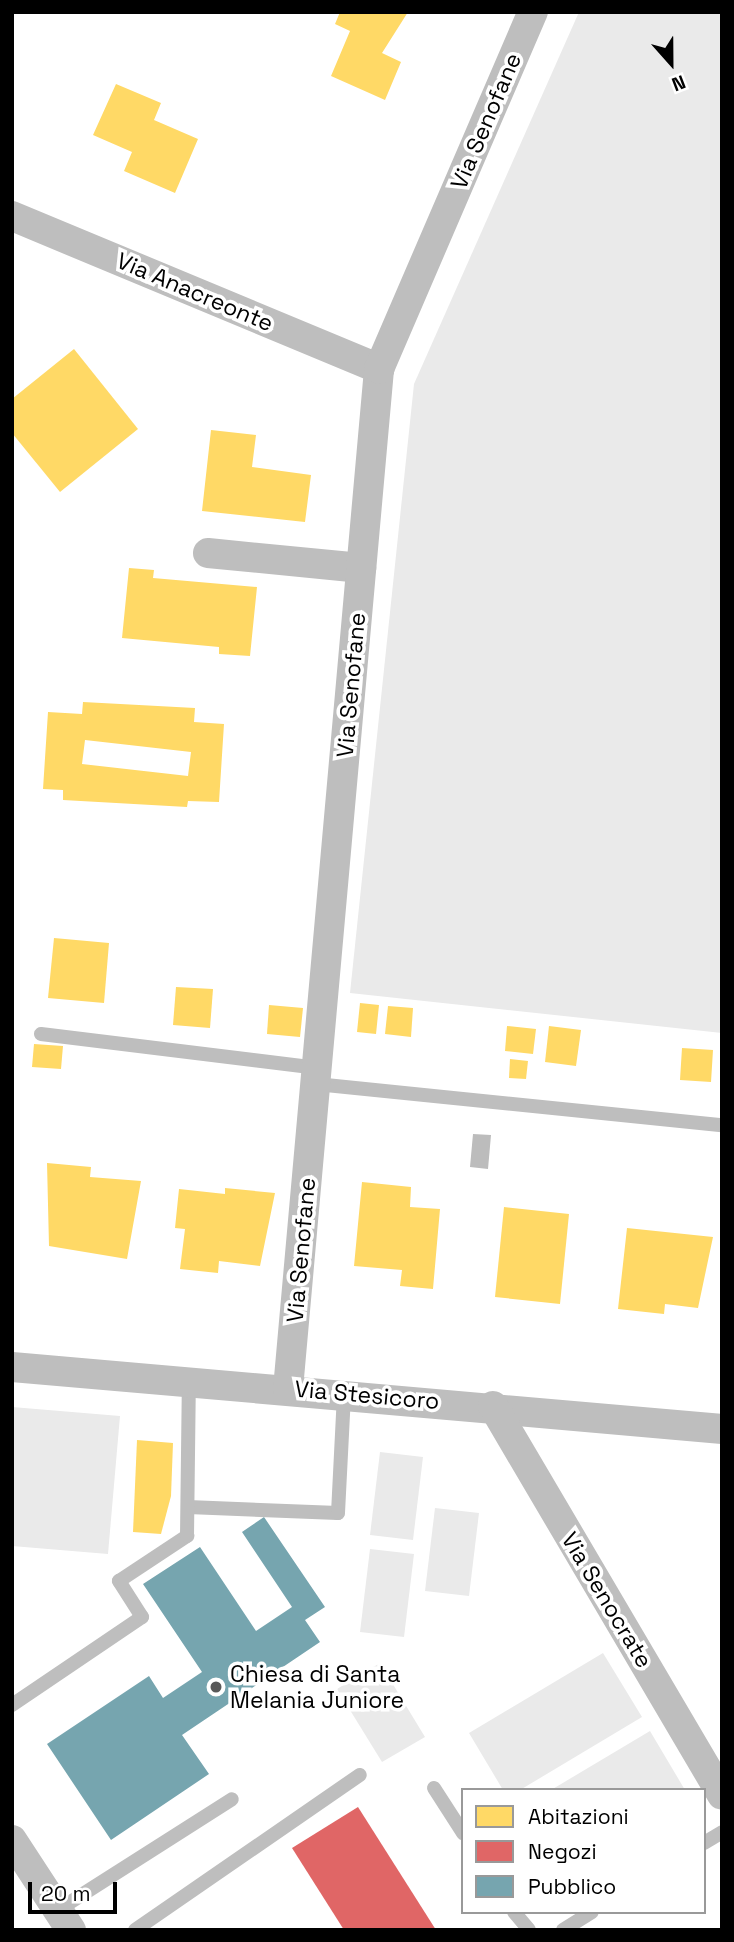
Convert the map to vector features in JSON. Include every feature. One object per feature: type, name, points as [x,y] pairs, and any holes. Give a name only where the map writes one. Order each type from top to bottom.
[{"type":"street","name":"Via Senofane","points":[[288,1389],[379,369],[533,12]]},
{"type":"street","name":"Via Anacreonte","points":[[12,216],[379,369]]},
{"type":"street","points":[[208,554],[361,568]]},
{"type":"street","name":"Via Stesicoro","points":[[12,1367],[493,1406],[722,1429]]},
{"type":"street","name":"Via Senocrate","points":[[493,1406],[722,1794]]},
{"type":"street","points":[[12,1840],[64,1920]]},
{"type":"lane","points":[[41,1034],[317,1076],[722,1125]]},
{"type":"lane","points":[[12,1705],[142,1617],[119,1581],[187,1536],[189,1381]]},
{"type":"lane","points":[[188,1507],[338,1513],[344,1394]]},
{"type":"lane","points":[[135,1930],[360,1774]]},
{"type":"lane","points":[[434,1788],[461,1830]]},
{"type":"lane","points":[[64,1920],[232,1799]]},
{"type":"lane","points":[[706,1842],[722,1832]]},
{"type":"lane","points":[[516,1914],[529,1930]]},
{"type":"lane","points":[[564,1930],[589,1914]]},
{"type":"shaded area","points":[[579,12],[722,12],[722,1033],[350,993],[414,384]]},
{"type":"shaded area","points":[[473,1134],[491,1135],[488,1169],[470,1167]]},
{"type":"shaded area","points":[[12,1407],[120,1416],[108,1554],[12,1546]]},
{"type":"shaded area","points":[[380,1452],[423,1457],[413,1540],[370,1535]]},
{"type":"shaded area","points":[[435,1508],[479,1513],[469,1596],[425,1591]]},
{"type":"shaded area","points":[[370,1549],[414,1554],[404,1637],[360,1632]]},
{"type":"shaded area","points":[[603,1653],[642,1717],[523,1788],[502,1788],[469,1733]]},
{"type":"shaded area","points":[[380,1663],[425,1737],[382,1762],[337,1689]]},
{"type":"shaded area","points":[[650,1731],[684,1788],[554,1788]]},
{"type":"building: Abitazioni","points":[[340,12],[408,12],[382,53],[401,62],[385,100],[331,76],[350,31],[335,24]]},
{"type":"building: Abitazioni","points":[[116,84],[161,103],[154,120],[198,139],[175,193],[124,171],[132,152],[93,135]]},
{"type":"building: Abitazioni","points":[[74,349],[138,429],[60,492],[12,433],[12,399]]},
{"type":"building: Abitazioni","points":[[211,430],[256,435],[252,467],[311,475],[305,522],[202,511]]},
{"type":"building: Abitazioni","points":[[129,568],[154,570],[153,578],[257,587],[250,656],[219,654],[219,647],[122,638]]},
{"type":"building: Abitazioni","points":[[83,702],[195,708],[194,722],[224,724],[219,802],[188,801],[187,807],[63,800],[63,790],[43,789],[48,712],[82,714]],"holes":[[[85,740],[191,752],[188,776],[82,764]]]},
{"type":"building: Abitazioni","points":[[54,938],[109,943],[104,1003],[48,998]]},
{"type":"building: Abitazioni","points":[[176,987],[213,989],[210,1028],[173,1025]]},
{"type":"building: Abitazioni","points":[[360,1003],[379,1005],[376,1034],[357,1032]]},
{"type":"building: Abitazioni","points":[[269,1005],[303,1008],[300,1037],[267,1034]]},
{"type":"building: Abitazioni","points":[[388,1006],[413,1008],[411,1037],[385,1034]]},
{"type":"building: Abitazioni","points":[[507,1026],[536,1029],[533,1054],[505,1051]]},
{"type":"building: Abitazioni","points":[[549,1026],[581,1030],[576,1066],[545,1062]]},
{"type":"building: Abitazioni","points":[[34,1044],[63,1046],[61,1069],[32,1067]]},
{"type":"building: Abitazioni","points":[[682,1048],[713,1050],[711,1082],[680,1080]]},
{"type":"building: Abitazioni","points":[[510,1059],[528,1061],[526,1079],[509,1078]]},
{"type":"building: Abitazioni","points":[[47,1163],[91,1167],[90,1177],[141,1181],[127,1259],[49,1246]]},
{"type":"building: Abitazioni","points":[[362,1182],[411,1187],[410,1207],[440,1209],[433,1289],[400,1286],[402,1270],[354,1266]]},
{"type":"building: Abitazioni","points":[[225,1188],[275,1193],[260,1266],[219,1261],[218,1273],[180,1269],[185,1229],[175,1228],[179,1189],[225,1194]]},
{"type":"building: Abitazioni","points":[[504,1207],[569,1214],[560,1304],[495,1297]]},
{"type":"building: Abitazioni","points":[[627,1228],[713,1237],[698,1308],[665,1304],[664,1314],[618,1309]]},
{"type":"building: Abitazioni","points":[[137,1440],[173,1443],[171,1496],[161,1534],[133,1532]]},
{"type":"building: Negozi","points":[[358,1807],[436,1930],[344,1930],[292,1848]]},
{"type":"building: Pubblico","name":"Chiesa di Santa Melania Juniore","points":[[264,1517],[325,1607],[305,1620],[320,1642],[182,1735],[209,1774],[111,1840],[47,1744],[149,1676],[163,1698],[202,1672],[143,1584],[200,1547],[256,1631],[292,1607],[242,1532]]},
{"type":"place","name":"Chiesa di Santa Melania Juniore","points":[[216,1687]]}]
